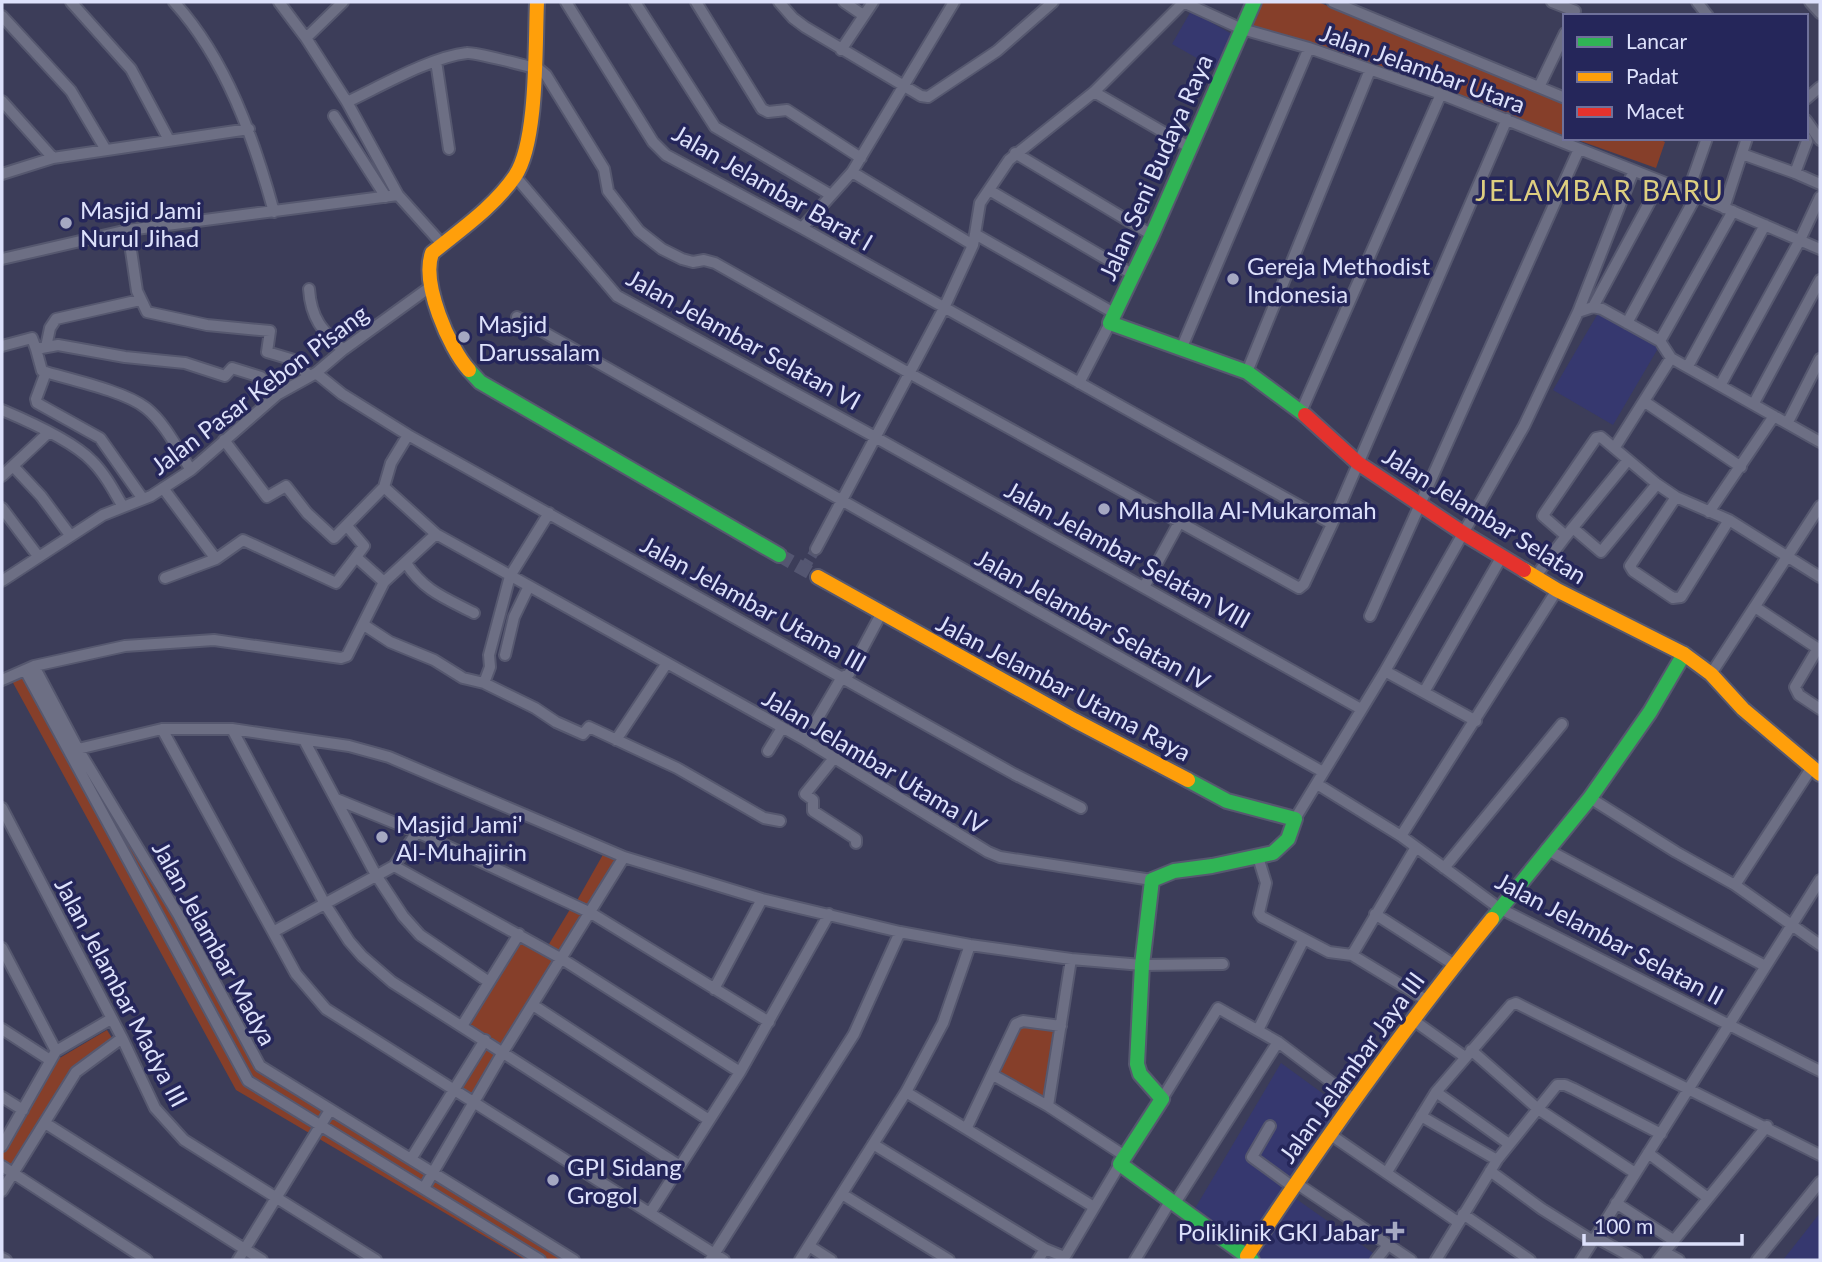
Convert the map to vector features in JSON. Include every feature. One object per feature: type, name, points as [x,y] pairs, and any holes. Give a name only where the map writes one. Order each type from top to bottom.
[{"type":"street","points":[[71,2],[131,69],[169,140]]},
{"type":"street","points":[[174,2],[200,32],[249,129],[274,212]]},
{"type":"street","points":[[279,2],[347,102],[398,195],[442,244]]},
{"type":"street","points":[[306,38],[343,2]]},
{"type":"street","points":[[537,2],[530,130],[515,176],[486,208],[442,244],[428,260],[430,287],[456,356],[480,382],[779,555]]},
{"type":"street","name":"Jalan Jelambar Barat I","points":[[566,2],[658,149],[666,155],[1332,524]]},
{"type":"street","points":[[635,2],[715,127],[831,195]]},
{"type":"street","points":[[696,2],[762,109],[768,112],[787,110],[861,158]]},
{"type":"street","points":[[844,2],[863,15]]},
{"type":"street","points":[[841,50],[873,2]]},
{"type":"street","points":[[802,228],[852,172],[954,2]]},
{"type":"street","points":[[786,4],[805,27],[921,96],[934,95],[997,51],[1053,2]]},
{"type":"street","points":[[816,549],[944,308],[974,240],[980,203],[1015,153],[1094,92],[1183,2]]},
{"type":"street","name":"Jalan Jelambar Utara","points":[[1183,2],[1242,29],[1309,48],[1507,119],[1820,249]]},
{"type":"street","name":"Jalan Seni Budaya Raya","points":[[1112,318],[1152,235],[1254,2]]},
{"type":"street","points":[[1332,2],[1352,5],[1563,96]]},
{"type":"street","points":[[1552,2],[1574,10]]},
{"type":"street","points":[[1810,2],[1820,13]]},
{"type":"street","points":[[2,16],[71,91],[106,150]]},
{"type":"street","points":[[1539,88],[1563,37]]},
{"type":"street","points":[[1182,347],[1309,48]]},
{"type":"street","points":[[347,102],[436,61],[470,52],[534,67],[546,75],[604,169],[608,191],[639,231],[652,242],[687,261],[704,260],[715,263],[1296,587],[1304,584],[1332,524],[1507,119]]},
{"type":"street","points":[[436,61],[449,149]]},
{"type":"street","points":[[1247,372],[1370,70]]},
{"type":"street","points":[[1094,92],[1189,148]]},
{"type":"street","points":[[1301,412],[1441,94]]},
{"type":"street","points":[[2,101],[54,158]]},
{"type":"street","points":[[334,116],[386,197]]},
{"type":"street","points":[[1808,123],[1820,140]]},
{"type":"street","points":[[2,174],[54,158],[249,129]]},
{"type":"street","points":[[1627,323],[1692,194],[1706,140]]},
{"type":"street","points":[[1660,341],[1728,210],[1746,140]]},
{"type":"street","points":[[1795,173],[1806,140]]},
{"type":"street","points":[[1370,616],[1579,149]]},
{"type":"street","points":[[1015,153],[1152,235]]},
{"type":"street","points":[[1742,154],[1820,184]]},
{"type":"street","name":"Jalan Jelambar Selatan","points":[[852,172],[1112,318],[1247,372],[1301,412],[1358,463],[1462,533],[1558,590],[1684,654],[1711,674],[1744,709],[1816,771]]},
{"type":"street","points":[[1163,1099],[1138,1068],[1142,965],[1152,880],[1170,870],[1258,857],[1281,850],[1290,838],[1295,819],[1385,671],[1524,426],[1578,312],[1633,172]]},
{"type":"street","name":"Jalan Jelambar Selatan VI","points":[[515,176],[617,296],[875,438]]},
{"type":"street","points":[[1578,312],[1593,307],[1660,183]]},
{"type":"street","points":[[989,190],[1132,274]]},
{"type":"street","points":[[2,259],[128,230],[398,195]]},
{"type":"street","points":[[1721,384],[1800,240],[1820,197]]},
{"type":"street","points":[[1691,362],[1765,225]]},
{"type":"street","points":[[128,230],[141,300],[56,319],[41,348],[41,370],[144,406],[157,420],[191,470]]},
{"type":"street","points":[[1756,399],[1820,280]]},
{"type":"street","name":"Jalan Pasar Kebon Pisang","points":[[2,581],[103,515],[143,499],[191,470],[278,394],[312,374],[430,287]]},
{"type":"street","points":[[309,289],[310,308],[318,325],[343,350]]},
{"type":"street","name":"Jalan Jelambar Utama III","points":[[141,300],[144,309],[152,313],[207,325],[270,331],[268,352],[294,360],[408,435],[1014,775],[1081,808]]},
{"type":"street","points":[[1593,307],[1660,341],[1671,358],[1691,362],[1721,384],[1756,399],[1774,416],[1820,442]]},
{"type":"street","name":"Jalan Jelambar Selatan IV","points":[[517,317],[1323,772]]},
{"type":"street","points":[[1079,383],[1112,318]]},
{"type":"street","points":[[2,345],[32,338],[41,348]]},
{"type":"street","points":[[41,348],[58,345],[125,357],[185,363],[225,376],[232,368],[261,377],[278,394]]},
{"type":"street","points":[[1615,447],[1671,358]]},
{"type":"street","points":[[1788,422],[1820,359]]},
{"type":"street","points":[[46,372],[37,403],[100,438],[143,499]]},
{"type":"street","points":[[1644,402],[1741,467]]},
{"type":"street","points":[[2,410],[66,441],[90,459],[111,486],[122,507]]},
{"type":"street","points":[[1709,512],[1774,416]]},
{"type":"street","points":[[2,476],[48,433]]},
{"type":"street","points":[[224,440],[268,498],[285,486],[307,513],[334,538],[384,487],[391,463],[408,435]]},
{"type":"street","points":[[1657,484],[1601,552],[1543,516],[1598,437],[1615,447],[1676,497],[1730,520],[1820,577]]},
{"type":"street","name":"Jalan Jelambar Selatan VIII","points":[[875,438],[1361,709]]},
{"type":"street","points":[[1535,577],[1628,460]]},
{"type":"street","points":[[13,466],[41,496],[70,535]]},
{"type":"street","name":"Jalan Jelambar Utama IV","points":[[384,487],[436,534],[805,740],[988,852],[1000,857],[1152,880]]},
{"type":"street","points":[[163,488],[216,559]]},
{"type":"street","points":[[1676,497],[1630,566],[1633,571],[1673,598],[1681,597],[1730,520]]},
{"type":"street","points":[[1711,674],[1820,506]]},
{"type":"street","points":[[2,508],[38,556]]},
{"type":"street","points":[[484,683],[510,576],[549,513]]},
{"type":"street","points":[[1144,587],[1180,521]]},
{"type":"street","points":[[165,578],[216,559],[241,540],[246,540],[336,583],[365,546],[347,526]]},
{"type":"street","points":[[2,680],[29,668],[125,646],[214,640],[341,658],[347,656],[384,582],[436,534]]},
{"type":"street","points":[[1424,692],[1502,556]]},
{"type":"street","points":[[356,557],[384,582]]},
{"type":"street","points":[[407,563],[416,578],[425,586],[474,613]]},
{"type":"street","name":"Jalan Jelambar Utama Raya","points":[[818,577],[881,614],[1227,801],[1295,819]]},
{"type":"street","points":[[505,655],[514,617],[529,586]]},
{"type":"street","points":[[1401,836],[1558,590]]},
{"type":"street","points":[[1755,607],[1819,649],[1796,687],[1799,695],[1820,709]]},
{"type":"street","points":[[805,740],[842,677],[849,674],[881,614]]},
{"type":"street","points":[[364,625],[390,642],[433,660],[463,678],[484,683],[536,708],[556,722],[582,733],[589,727],[677,768],[764,818],[780,821]]},
{"type":"street","name":"Jalan Jelambar Jaya III","points":[[1248,1259],[1294,1185],[1426,1000],[1590,798],[1650,712],[1684,654]]},
{"type":"street","points":[[616,740],[667,663]]},
{"type":"street","name":"Jalan Jelambar Madya","points":[[29,668],[179,916],[260,1066],[574,1260]]},
{"type":"street","name":"Jalan Jelambar Madya","points":[[29,668],[248,1082],[540,1260]]},
{"type":"street","points":[[1385,671],[1476,721]]},
{"type":"street","points":[[1444,867],[1562,724]]},
{"type":"street","points":[[162,729],[296,974],[326,1009],[650,1213],[716,1258],[854,1034],[900,932]]},
{"type":"street","points":[[78,749],[162,729],[232,729],[349,746],[389,757],[624,857],[762,899],[900,932],[970,945],[1071,959],[1142,965],[1223,964]]},
{"type":"street","points":[[232,729],[325,904],[349,941],[377,971],[680,1166]]},
{"type":"street","points":[[768,751],[782,729]]},
{"type":"street","points":[[304,740],[376,875],[416,931],[489,982]]},
{"type":"street","points":[[834,758],[805,795],[813,800],[813,811],[856,839],[856,842]]},
{"type":"street","points":[[1735,885],[1816,771]]},
{"type":"street","name":"Jalan Jelambar Selatan II","points":[[1317,784],[1401,836],[1499,908],[1820,1071]]},
{"type":"street","points":[[1590,798],[1735,885],[1820,945]]},
{"type":"street","points":[[336,799],[417,832],[591,913],[769,1022]]},
{"type":"street","name":"Jalan Jelambar Madya III","points":[[2,808],[122,1038],[155,1108],[169,1126],[184,1140],[376,1260]]},
{"type":"street","points":[[273,932],[394,866],[417,832]]},
{"type":"street","points":[[1352,955],[1416,847]]},
{"type":"street","points":[[1546,849],[1765,966]]},
{"type":"street","points":[[424,1188],[503,1052],[624,857]]},
{"type":"street","points":[[1258,857],[1266,883],[1260,915],[1329,952],[1352,955],[1426,1000]]},
{"type":"street","points":[[394,866],[562,959],[740,1072]]},
{"type":"street","points":[[1581,1260],[1820,880]]},
{"type":"street","points":[[714,989],[762,899]]},
{"type":"street","points":[[650,1213],[740,1072],[829,914]]},
{"type":"street","points":[[1375,914],[1453,964]]},
{"type":"street","points":[[163,923],[179,916]]},
{"type":"street","points":[[463,1026],[519,934]]},
{"type":"street","points":[[173,942],[189,935]]},
{"type":"street","points":[[1258,1030],[1304,939]]},
{"type":"street","points":[[800,1260],[906,1092],[943,1023],[970,945]]},
{"type":"street","points":[[2,948],[53,1055]]},
{"type":"street","points":[[1048,1106],[1071,959]]},
{"type":"street","points":[[2,963],[14,970]]},
{"type":"street","points":[[1387,1172],[1436,1092],[1511,1005],[1516,1003],[1820,1154]]},
{"type":"street","points":[[533,1005],[709,1119]]},
{"type":"street","points":[[873,1143],[1045,1249],[1065,1256],[1215,1011],[1223,1009],[1278,1042],[1355,1100]]},
{"type":"street","points":[[2,1146],[53,1055],[111,1019]]},
{"type":"street","points":[[1413,1020],[1468,1054],[1538,1109],[1635,1173]]},
{"type":"street","points":[[967,1128],[1014,1026],[1019,1022],[1060,1026]]},
{"type":"street","points":[[2,1029],[53,1055]]},
{"type":"street","points":[[2,1191],[76,1072],[122,1038]]},
{"type":"street","points":[[411,1158],[485,1040]]},
{"type":"street","points":[[1135,1260],[1278,1042]]},
{"type":"street","points":[[993,1075],[1048,1106],[1123,1160],[1248,1259]]},
{"type":"street","points":[[1436,1260],[1497,1160],[1557,1085],[1565,1084],[1661,1134]]},
{"type":"street","points":[[906,1092],[1094,1207]]},
{"type":"street","points":[[1436,1092],[1509,1144]]},
{"type":"street","points":[[2,1097],[23,1110]]},
{"type":"street","points":[[238,1260],[330,1110]]},
{"type":"street","points":[[1421,1116],[1497,1160]]},
{"type":"street","points":[[45,1123],[262,1260]]},
{"type":"street","points":[[1270,1126],[1252,1157],[1411,1260]]},
{"type":"street","points":[[1679,1260],[1661,1256],[1767,1126]]},
{"type":"street","points":[[1331,1135],[1530,1260]]},
{"type":"street","points":[[1648,1153],[1708,1198]]},
{"type":"street","points":[[2,1167],[147,1260]]},
{"type":"street","points":[[1490,1171],[1542,1209],[1637,1260]]},
{"type":"street","points":[[1757,1260],[1820,1182]]},
{"type":"street","points":[[842,1194],[948,1260]]},
{"type":"street","points":[[1616,1203],[1673,1240]]},
{"type":"street","points":[[1376,1260],[1388,1245]]},
{"type":"street","points":[[808,1246],[831,1260]]},
{"type":"street","points":[[1038,1260],[1045,1249]]},
{"type":"shaded area","points":[[1258,2],[1318,2],[1563,100],[1563,135],[1248,25]]},
{"type":"shaded area","points":[[1191,11],[1237,37],[1218,70],[1172,44]]},
{"type":"shaded area","points":[[1578,140],[1661,140],[1665,142],[1656,168]]},
{"type":"shaded area","points":[[1600,310],[1660,345],[1613,425],[1553,390]]},
{"type":"shaded area","points":[[37,666],[266,1065],[575,1260],[525,1260],[236,1090],[12,681]]},
{"type":"shaded area","points":[[605,851],[622,858],[591,911],[575,904]]},
{"type":"shaded area","points":[[572,906],[588,914],[561,958],[546,949]]},
{"type":"shaded area","points":[[519,936],[560,960],[505,1048],[465,1025]]},
{"type":"shaded area","points":[[1019,1022],[1060,1029],[1046,1100],[999,1074]]},
{"type":"shaded area","points":[[107,1030],[112,1038],[74,1069],[12,1170],[2,1163],[2,1151],[58,1059]]},
{"type":"shaded area","points":[[486,1041],[501,1052],[474,1101],[456,1088]]},
{"type":"shaded area","points":[[1281,1063],[1351,1114],[1292,1196],[1383,1260],[1245,1260],[1187,1222]]},
{"type":"shaded area","points":[[1820,1213],[1820,1260],[1783,1260]]},
{"type":"tunnel","points":[[804,569],[816,549]]},
{"type":"tunnel","points":[[779,555],[818,577]]},
{"type":"traffic: fast","points":[[1254,2],[1152,235],[1110,323],[1247,372],[1305,415]]},
{"type":"traffic: fast","points":[[469,370],[480,382],[779,555]]},
{"type":"traffic: fast","points":[[1492,919],[1590,798],[1650,712],[1684,654]]},
{"type":"traffic: fast","points":[[1188,780],[1227,801],[1295,819],[1288,839],[1273,853],[1174,871],[1152,880],[1142,965],[1137,1064],[1140,1074],[1162,1099],[1120,1164],[1252,1260]]},
{"type":"traffic: slow","points":[[469,370],[453,347],[439,314],[430,281],[432,253],[497,198],[515,176],[522,161],[532,117],[537,2]]},
{"type":"traffic: slow","points":[[1524,570],[1557,590],[1684,654],[1711,674],[1743,709],[1820,774]]},
{"type":"traffic: slow","points":[[818,577],[1074,720],[1188,780]]},
{"type":"traffic: slow","points":[[1247,1256],[1365,1084],[1492,919]]},
{"type":"traffic: jam","points":[[1305,415],[1358,463],[1524,570]]},
{"type":"place","name":"Masjid Jami Nurul Jihad","points":[[66,223]]},
{"type":"place","name":"Gereja Methodist Indonesia","points":[[1233,279]]},
{"type":"place","name":"Masjid Darussalam","points":[[464,337]]},
{"type":"place","name":"Musholla Al-Mukaromah","points":[[1104,509]]},
{"type":"place","name":"Masjid Jami' Al-Muhajirin","points":[[382,837]]},
{"type":"place","name":"GPI Sidang Grogol","points":[[553,1180]]},
{"type":"place","name":"Poliklinik GKI Jabar","points":[[1395,1231]]},
{"type":"district","name":"JELAMBAR BARU","points":[[1600,190]]}]
